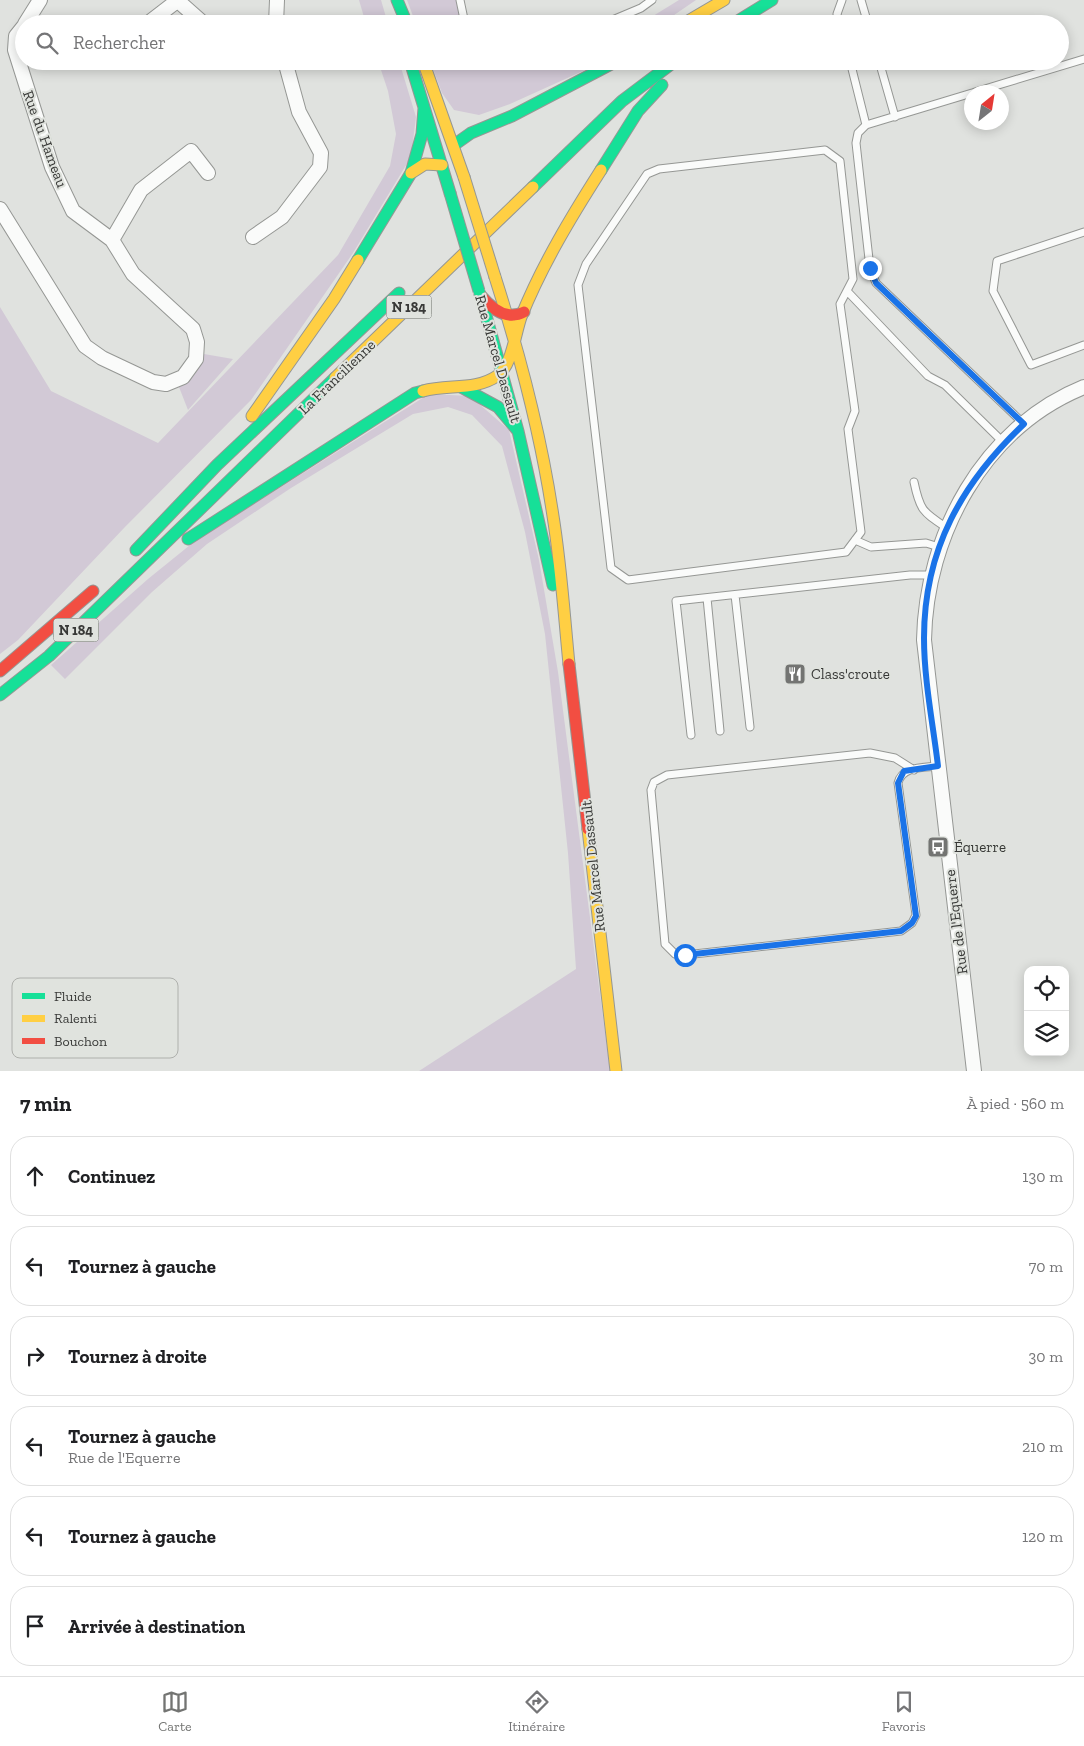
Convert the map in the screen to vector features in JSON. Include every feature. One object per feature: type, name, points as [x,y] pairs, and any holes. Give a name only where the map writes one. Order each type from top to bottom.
[{"type":"main road","points":[[395,0],[398,15]]},
{"type":"main road","points":[[395,0],[402,15]]},
{"type":"main road","points":[[699,15],[725,0]]},
{"type":"main road","points":[[706,15],[725,0]]},
{"type":"main road","points":[[747,15],[772,0]]},
{"type":"main road","name":"Rue Marcel Dassault","points":[[413,70],[480,294],[518,431],[569,661]]},
{"type":"main road","name":"Rue Marcel Dassault","points":[[427,70],[454,144],[515,337],[532,405],[557,527],[565,596],[569,661],[616,1071]]},
{"type":"main road","points":[[410,173],[424,164],[442,165],[454,144],[481,128],[512,116],[600,70]]},
{"type":"main road","name":"La Francilienne","points":[[0,695],[49,656],[588,133],[622,101],[663,70]]},
{"type":"main road","points":[[148,560],[178,546],[405,398],[423,390],[486,383],[501,372],[511,354],[524,312],[564,229],[638,111],[656,90],[679,70]]},
{"type":"main road","points":[[217,465],[334,299],[410,173],[422,134],[424,108]]},
{"type":"main road","points":[[443,112],[463,123],[481,128]]},
{"type":"main road","points":[[451,243],[484,210]]},
{"type":"main road","name":"La Francilienne","points":[[130,556],[217,465],[409,283]]},
{"type":"main road","points":[[480,294],[487,304],[508,315],[516,316],[524,312]]},
{"type":"main road","points":[[461,387],[498,407],[518,431]]},
{"type":"main road","name":"N 184","points":[[0,671],[103,583]]},
{"type":"street","name":"Rue du Hameau","points":[[31,15],[40,0]]},
{"type":"street","points":[[276,15],[277,0]]},
{"type":"street","points":[[159,15],[177,1],[193,15]]},
{"type":"street","name":"Rue du Hameau","points":[[0,209],[85,346],[102,358],[153,382],[166,384],[183,377],[196,359],[197,342],[192,329],[133,274],[112,240],[73,211],[52,167],[21,70]]},
{"type":"street","points":[[253,237],[282,217],[320,167],[321,153],[299,112],[287,70]]},
{"type":"street","points":[[112,240],[141,190],[191,151],[208,173]]},
{"type":"street","name":"Rue de l'Equerre","points":[[974,1071],[924,640],[924,619],[931,575],[939,547],[964,492],[1004,442],[1024,424],[1052,404],[1084,387]]},
{"type":"lane","points":[[460,0],[463,15]]},
{"type":"lane","points":[[624,15],[641,8],[652,0]]},
{"type":"lane","points":[[837,15],[842,0]]},
{"type":"lane","points":[[861,0],[865,15]]},
{"type":"lane","points":[[1069,64],[1084,60]]},
{"type":"lane","points":[[852,70],[866,125]]},
{"type":"lane","points":[[882,70],[895,116]]},
{"type":"lane","points":[[1000,85],[1050,70]]},
{"type":"lane","points":[[964,96],[866,125],[858,133],[856,144],[870,268],[876,283],[1024,424]]},
{"type":"lane","points":[[826,150],[840,160],[853,279],[840,304],[855,411],[848,429],[861,532],[855,540],[846,552],[628,580],[611,568],[578,285],[586,264],[646,174],[659,169],[826,150]]},
{"type":"lane","points":[[1084,232],[997,261],[993,291],[1031,364],[1084,345]]},
{"type":"lane","points":[[847,291],[928,376],[945,385],[1004,442]]},
{"type":"lane","points":[[914,482],[919,506],[929,516],[947,528]]},
{"type":"lane","points":[[855,540],[871,547],[926,543],[939,547]]},
{"type":"lane","points":[[691,735],[676,601],[910,575],[931,575]]},
{"type":"lane","points":[[736,595],[750,727]]},
{"type":"lane","points":[[707,598],[720,731]]},
{"type":"lane","points":[[914,770],[894,758],[870,753],[667,775],[654,782],[651,790],[665,944],[675,954],[685,955],[901,931],[916,916],[898,783],[904,771],[914,770],[938,766]]},
{"type":"shaded area","points":[[359,0],[381,0],[385,15],[363,15]]},
{"type":"shaded area","points":[[407,0],[462,0],[466,15],[413,15]]},
{"type":"shaded area","points":[[679,0],[696,0],[674,15],[655,15]]},
{"type":"shaded area","points":[[381,70],[402,70],[416,117],[411,157],[353,253],[251,400],[124,528],[18,640],[0,654],[0,307],[51,391],[158,443],[338,255],[390,166],[396,134],[388,91]]},
{"type":"shaded area","points":[[433,70],[585,70],[510,104],[479,115],[454,110],[442,93]]},
{"type":"shaded area","points":[[204,354],[233,359],[188,410],[179,387],[195,373]]},
{"type":"shaded area","points":[[429,394],[470,396],[509,430],[539,560],[558,672],[610,1071],[419,1071],[576,969],[568,853],[545,634],[525,532],[502,446],[472,415],[448,407],[413,414],[291,488],[207,544],[152,592],[65,679],[51,665],[148,579],[195,541]]},
{"type":"traffic: fast","points":[[397,0],[403,15]]},
{"type":"traffic: fast","points":[[748,15],[772,0]]},
{"type":"traffic: fast","points":[[413,70],[450,193]]},
{"type":"traffic: fast","points":[[454,145],[471,133],[512,116],[600,70]]},
{"type":"traffic: fast","points":[[533,187],[622,101],[663,70]]},
{"type":"traffic: fast","points":[[601,170],[638,111],[662,85]]},
{"type":"traffic: fast","points":[[358,260],[411,173],[422,134],[424,108]]},
{"type":"traffic: fast","points":[[450,193],[479,291]]},
{"type":"traffic: fast","points":[[136,550],[217,465],[399,293]]},
{"type":"traffic: fast","points":[[480,294],[518,431],[553,585]]},
{"type":"traffic: fast","points":[[0,695],[49,656],[335,378]]},
{"type":"traffic: fast","points":[[461,387],[498,407],[518,431]]},
{"type":"traffic: fast","points":[[188,539],[415,393],[423,391]]},
{"type":"traffic: slow","points":[[698,15],[724,0]]},
{"type":"traffic: slow","points":[[426,70],[464,177]]},
{"type":"traffic: slow","points":[[411,173],[425,164],[442,165]]},
{"type":"traffic: slow","points":[[423,391],[480,384],[489,381],[502,371],[510,357],[521,317],[538,279],[568,223],[601,170]]},
{"type":"traffic: slow","points":[[464,177],[495,277]]},
{"type":"traffic: slow","points":[[335,378],[533,187]]},
{"type":"traffic: slow","points":[[252,416],[334,299],[358,260]]},
{"type":"traffic: slow","points":[[495,277],[513,336],[536,425],[548,486],[558,553],[569,664]]},
{"type":"traffic: slow","points":[[588,829],[616,1071]]},
{"type":"traffic: jam","points":[[481,296],[500,312],[512,315],[524,312]]},
{"type":"traffic: jam","points":[[0,671],[93,591]]},
{"type":"traffic: jam","points":[[569,664],[588,829]]},
{"type":"place","name":"Class'croute","points":[[795,674]]},
{"type":"place","name":"Équerre","points":[[938,847]]},
{"type":"route","points":[[685,955],[901,931],[912,923],[916,916],[898,783],[899,776],[904,771],[938,766],[924,640],[924,619],[929,580],[939,547],[964,492],[997,450],[1024,424],[876,283],[870,268]]}]
